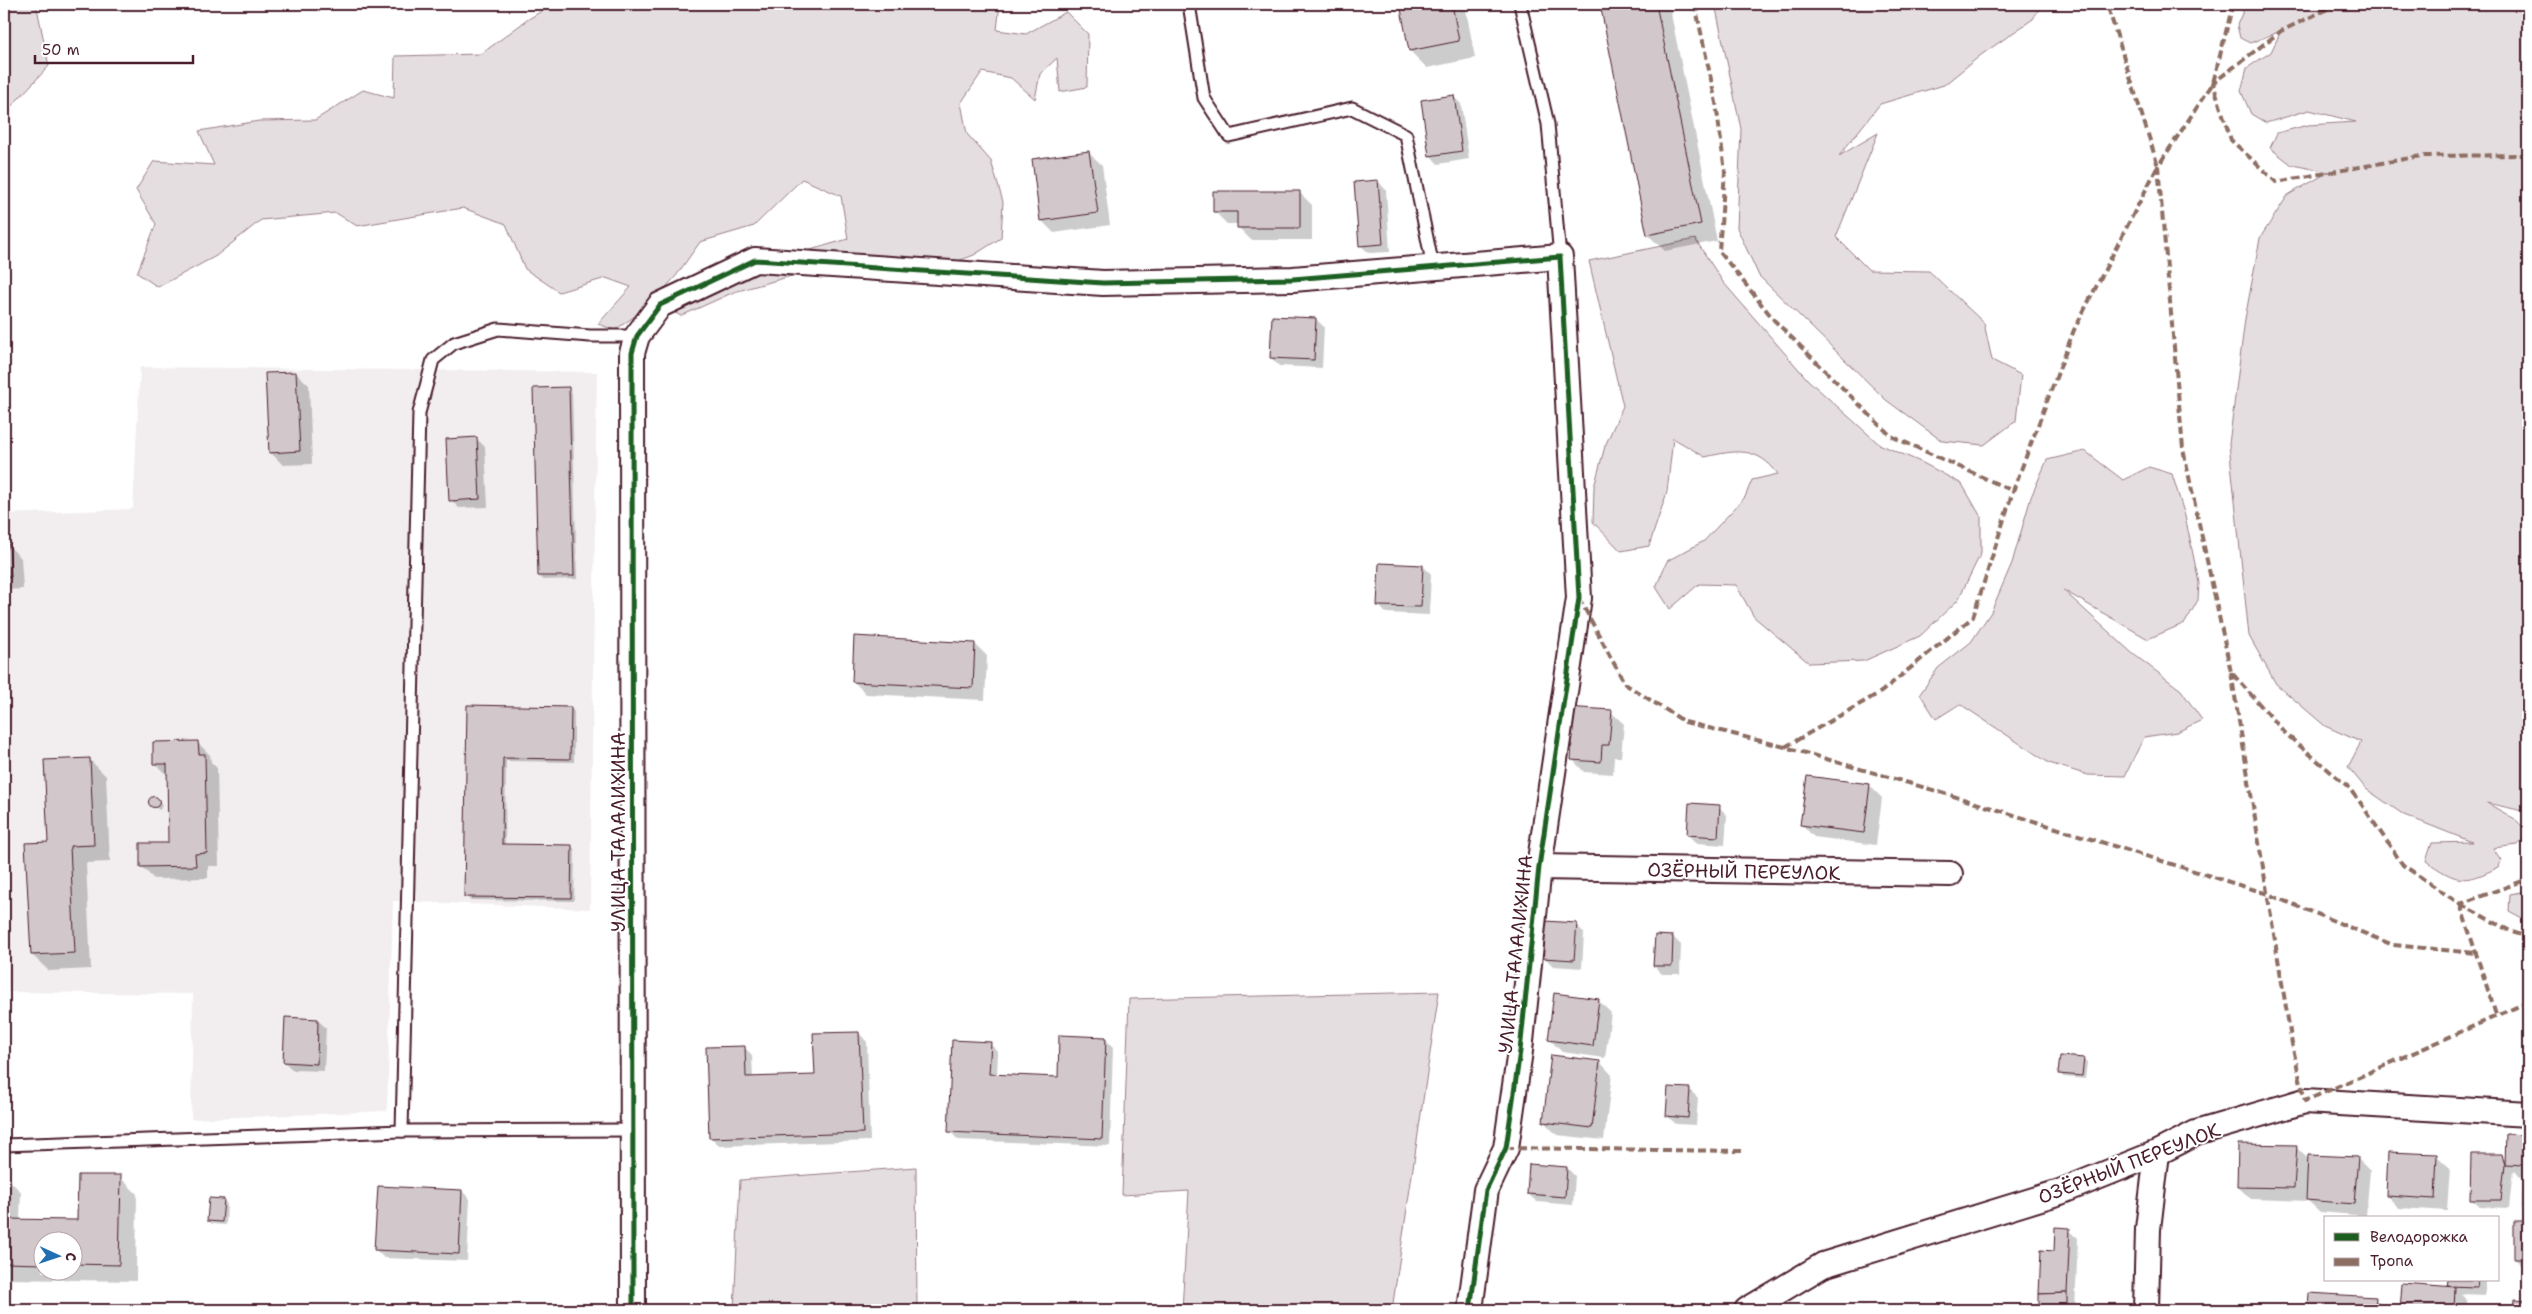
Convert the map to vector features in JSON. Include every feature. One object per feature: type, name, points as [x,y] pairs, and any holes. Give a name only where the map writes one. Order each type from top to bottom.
[{"type":"street","points":[[635,344],[660,305],[755,260],[1103,283],[1293,279],[1560,257]]},
{"type":"street","name":"УЛИЦА ТАЛАЛИХИНА","points":[[1470,1310],[1486,1190],[1506,1148],[1520,1051],[1539,867],[1579,598],[1560,257]]},
{"type":"street","name":"УЛИЦА ТАЛАЛИХИНА","points":[[633,1310],[635,344]]},
{"type":"street","name":"ОЗЁРНЫЙ ПЕРЕУЛОК","points":[[1539,867],[1950,874]]},
{"type":"street","name":"ОЗЁРНЫЙ ПЕРЕУЛОК","points":[[1747,1310],[1823,1265],[2060,1192],[2196,1134],[2305,1101],[2528,1114]]},
{"type":"street","points":[[2146,1310],[2148,1230],[2156,1152]]},
{"type":"lane","points":[[1189,4],[1204,98],[1229,136],[1352,108],[1406,135],[1433,267]]},
{"type":"lane","points":[[1520,4],[1548,124],[1560,257]]},
{"type":"lane","points":[[402,1131],[419,413],[433,360],[454,343],[498,329],[590,336],[635,344]]},
{"type":"lane","points":[[4,1145],[402,1131],[633,1130]]},
{"type":"shaded area","points":[[4,4],[31,4],[37,8],[49,66],[4,114]]},
{"type":"shaded area","points":[[553,4],[1000,4],[997,30],[1026,34],[1066,12],[1088,34],[1087,87],[1060,92],[1057,58],[1040,74],[1035,99],[1011,78],[982,72],[961,103],[967,134],[991,161],[1003,202],[1001,238],[974,255],[937,269],[795,275],[734,292],[681,316],[670,310],[800,253],[848,239],[841,196],[802,179],[754,226],[700,242],[676,276],[648,307],[615,330],[598,324],[631,287],[606,278],[559,292],[525,269],[506,224],[463,208],[357,226],[336,213],[261,220],[216,256],[158,287],[137,273],[156,224],[136,190],[154,161],[214,165],[199,131],[259,121],[315,120],[363,90],[394,98],[395,56],[481,54],[527,20]]},
{"type":"shaded area","points":[[1715,4],[2042,4],[2033,19],[1981,55],[1944,85],[1880,104],[1839,156],[1878,133],[1836,237],[1869,270],[1929,271],[1984,323],[1992,360],[2021,375],[2016,421],[1984,445],[1942,441],[1886,400],[1759,276],[1737,228],[1741,129]]},
{"type":"shaded area","points":[[2246,4],[2528,4],[2528,812],[2487,803],[2515,819],[2528,832],[2518,845],[2493,848],[2501,860],[2499,867],[2477,876],[2461,879],[2454,877],[2426,861],[2432,843],[2472,842],[2404,815],[2366,789],[2348,767],[2361,742],[2325,726],[2276,684],[2249,636],[2229,444],[2245,319],[2260,238],[2288,195],[2329,172],[2292,165],[2270,148],[2277,133],[2308,125],[2356,122],[2309,110],[2266,123],[2251,114],[2241,91],[2247,68],[2271,52],[2281,31],[2250,43],[2240,38],[2237,25]]},
{"type":"shaded area","points":[[1695,239],[1723,282],[1808,380],[1879,444],[1923,463],[1962,484],[1981,517],[1981,553],[1958,600],[1920,636],[1864,661],[1809,663],[1754,617],[1736,585],[1699,584],[1670,609],[1656,587],[1667,561],[1704,541],[1745,497],[1752,480],[1778,474],[1770,465],[1754,454],[1736,452],[1705,457],[1673,438],[1667,492],[1649,546],[1621,551],[1593,522],[1594,487],[1605,446],[1623,406],[1589,261]]},
{"type":"shaded area","points":[[140,367],[597,372],[590,909],[393,901],[387,1111],[191,1119],[193,994],[4,992],[10,776],[4,776],[4,514],[133,509]]},
{"type":"shaded area","points":[[2085,451],[2123,480],[2149,467],[2172,474],[2185,516],[2199,583],[2198,600],[2185,623],[2148,639],[2063,590],[2132,653],[2181,690],[2202,720],[2177,732],[2144,737],[2125,776],[2088,775],[2049,763],[1960,704],[1936,719],[1920,694],[1938,668],[1971,642],[1991,612],[2012,563],[2031,497],[2047,460]]},
{"type":"shaded area","points":[[2528,891],[2528,921],[2509,911],[2510,894]]},
{"type":"shaded area","points":[[1439,992],[1392,1310],[1182,1310],[1189,1191],[1122,1195],[1129,999]]},
{"type":"shaded area","points":[[916,1167],[917,1310],[734,1310],[740,1180]]},
{"type":"building","points":[[1400,4],[1452,4],[1459,41],[1409,51]]},
{"type":"building","points":[[1600,4],[1656,4],[1701,224],[1647,235]]},
{"type":"building","points":[[1454,95],[1462,151],[1429,156],[1421,100]]},
{"type":"building","points":[[1089,151],[1098,213],[1040,221],[1032,159]]},
{"type":"building","points":[[1378,180],[1383,244],[1359,246],[1354,182]]},
{"type":"building","points":[[1213,191],[1300,191],[1300,228],[1237,228],[1237,212],[1213,212]]},
{"type":"building","points":[[1272,316],[1316,318],[1314,360],[1270,358]]},
{"type":"building","points":[[296,372],[300,451],[269,453],[265,373]]},
{"type":"building","points":[[569,387],[574,576],[538,576],[533,388]]},
{"type":"building","points":[[477,437],[480,499],[449,501],[446,439]]},
{"type":"building","points":[[9,544],[11,577],[4,577],[4,545]]},
{"type":"building","points":[[1379,563],[1423,565],[1421,607],[1377,606]]},
{"type":"building","points":[[854,636],[975,643],[973,688],[852,682]]},
{"type":"building","points":[[467,705],[571,707],[570,759],[503,758],[502,844],[572,845],[571,898],[464,897]]},
{"type":"building","points":[[1566,707],[1612,710],[1609,745],[1602,745],[1601,762],[1571,760],[1572,744],[1563,743]]},
{"type":"building","points":[[198,741],[199,754],[205,754],[207,853],[195,854],[196,866],[140,867],[140,843],[168,843],[167,764],[153,764],[153,742]]},
{"type":"building","points":[[90,758],[94,845],[70,846],[75,953],[31,955],[25,843],[48,842],[44,760]]},
{"type":"building","points":[[1807,776],[1870,784],[1864,833],[1800,825]]},
{"type":"building","points":[[154,796],[160,802],[154,808],[148,802]]},
{"type":"building","points":[[1689,803],[1720,805],[1718,837],[1687,835]]},
{"type":"building","points":[[1545,921],[1577,923],[1574,960],[1543,958]]},
{"type":"building","points":[[1655,935],[1673,936],[1672,966],[1653,966]]},
{"type":"building","points":[[1554,993],[1599,999],[1593,1046],[1548,1040]]},
{"type":"building","points":[[285,1017],[318,1019],[317,1064],[283,1062]]},
{"type":"building","points":[[859,1032],[863,1133],[709,1138],[706,1047],[745,1046],[746,1077],[815,1075],[813,1033]]},
{"type":"building","points":[[1059,1035],[1106,1037],[1102,1139],[948,1132],[952,1040],[991,1042],[989,1074],[1058,1077]]},
{"type":"building","points":[[1551,1055],[1600,1061],[1592,1128],[1543,1122]]},
{"type":"building","points":[[2060,1056],[2084,1058],[2082,1076],[2058,1074]]},
{"type":"building","points":[[1668,1087],[1690,1088],[1688,1118],[1666,1116]]},
{"type":"building","points":[[2506,1134],[2528,1135],[2528,1208],[2522,1208],[2523,1165],[2505,1164]]},
{"type":"building","points":[[2238,1144],[2297,1145],[2294,1188],[2237,1187]]},
{"type":"building","points":[[2388,1152],[2437,1154],[2435,1199],[2386,1196]]},
{"type":"building","points":[[2471,1154],[2502,1154],[2505,1164],[2501,1200],[2470,1200]]},
{"type":"building","points":[[2308,1155],[2358,1157],[2354,1204],[2306,1200]]},
{"type":"building","points":[[1529,1164],[1567,1167],[1565,1197],[1527,1194]]},
{"type":"building","points":[[78,1175],[121,1175],[119,1265],[82,1264],[82,1232],[32,1232],[32,1264],[4,1263],[4,1219],[77,1220]]},
{"type":"building","points":[[378,1186],[462,1190],[459,1254],[374,1250]]},
{"type":"building","points":[[209,1198],[224,1199],[222,1222],[207,1221]]},
{"type":"building","points":[[2514,1222],[2528,1222],[2528,1258],[2514,1258]]},
{"type":"building","points":[[2055,1227],[2070,1228],[2067,1293],[2039,1294],[2041,1250],[2054,1251]]},
{"type":"building","points":[[2448,1282],[2478,1282],[2477,1287],[2447,1286]]},
{"type":"building","points":[[2402,1283],[2455,1287],[2454,1310],[2400,1310]]},
{"type":"building","points":[[2067,1293],[2067,1310],[2039,1310],[2039,1294]]},
{"type":"building","points":[[2309,1293],[2376,1297],[2375,1310],[2308,1310]]},
{"type":"building","points":[[2515,1299],[2528,1300],[2528,1310],[2514,1310]]},
{"type":"building","points":[[2093,1305],[2126,1306],[2126,1310],[2092,1310]]},
{"type":"building","points":[[1833,1306],[1887,1310],[1833,1310]]},
{"type":"marked path","points":[[1695,4],[1716,103],[1725,172],[1719,251],[1774,320],[1891,436],[2013,491]]},
{"type":"marked path","points":[[1785,747],[1881,692],[1973,617],[2013,491],[2074,330],[2158,166],[2107,4]]},
{"type":"marked path","points":[[2233,4],[2213,83],[2158,166],[2183,449],[2231,672],[2286,734],[2351,789],[2403,865],[2460,904],[2528,879]]},
{"type":"marked path","points":[[2338,4],[2281,31],[2213,83],[2231,140],[2276,182],[2421,156],[2528,155]]},
{"type":"marked path","points":[[1579,598],[1625,684],[1685,722],[1785,747],[1950,795],[2268,894],[2393,945],[2475,953]]},
{"type":"marked path","points":[[2231,672],[2292,1044],[2305,1101],[2528,1002]]},
{"type":"marked path","points":[[2460,904],[2497,1018]]},
{"type":"marked path","points":[[2460,904],[2512,932],[2528,937]]},
{"type":"marked path","points":[[1506,1148],[1743,1151]]},
{"type":"cycle path","points":[[633,1310],[632,353],[637,336],[660,305],[755,260],[1103,283],[1293,279],[1560,257],[1579,598],[1539,867],[1520,1051],[1506,1148],[1486,1190],[1470,1310]]}]
